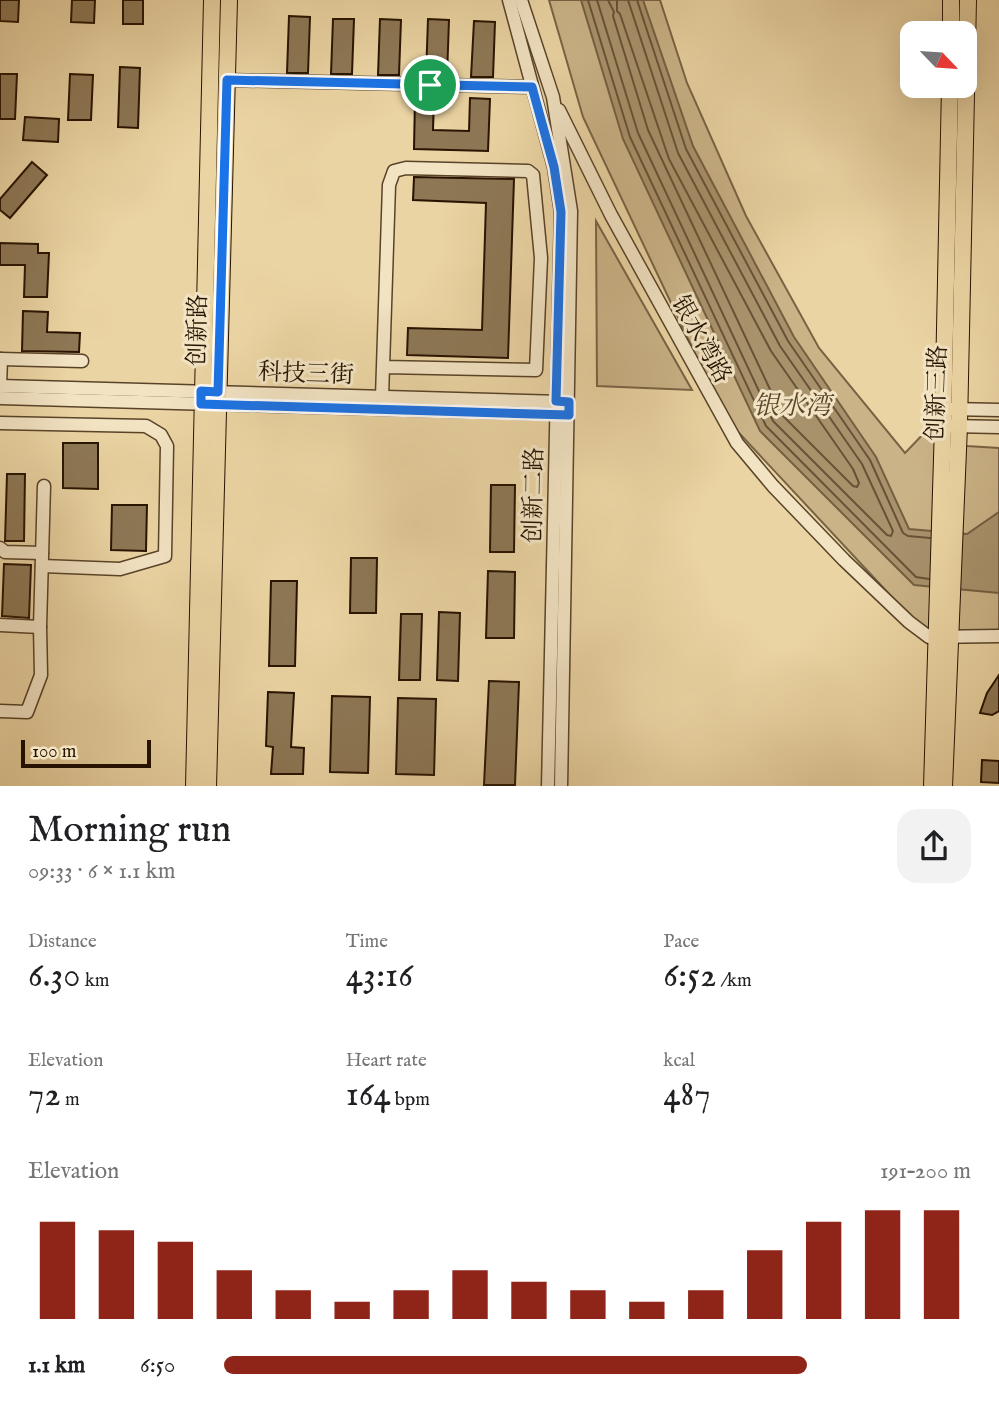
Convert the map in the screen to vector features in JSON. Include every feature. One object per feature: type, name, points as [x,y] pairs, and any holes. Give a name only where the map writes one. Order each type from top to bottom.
[{"type":"main road","name":"创新路","points":[[194,786],[212,0]]},
{"type":"main road","name":"创新路","points":[[208,786],[229,0]]},
{"type":"main road","points":[[951,0],[951,21]]},
{"type":"main road","name":"创新三路","points":[[951,409],[968,0]]},
{"type":"main road","name":"创新三路","points":[[932,786],[943,637],[951,426],[950,98]]},
{"type":"main road","name":"创新三路","points":[[943,637],[944,786]]},
{"type":"street","name":"创新二路","points":[[509,0],[554,167],[559,201],[563,408],[561,786]]},
{"type":"street","name":"创新二路","points":[[521,0],[553,97],[571,211],[548,786]]},
{"type":"street","points":[[227,80],[532,87]]},
{"type":"street","name":"银水湾路","points":[[553,97],[611,215],[737,443],[773,486],[844,560],[909,622],[929,637],[943,637]]},
{"type":"street","points":[[382,397],[388,185],[394,171],[405,168],[528,171],[533,176],[541,258],[536,370],[383,367]]},
{"type":"street","points":[[541,258],[560,259]]},
{"type":"street","points":[[0,386],[0,359],[82,361]]},
{"type":"street","name":"科技三街","points":[[0,386],[218,398],[563,408]]},
{"type":"street","name":"科技三街","points":[[0,398],[201,397]]},
{"type":"street","name":"科技三街","points":[[218,398],[382,397],[563,408]]},
{"type":"street","points":[[951,409],[999,410]]},
{"type":"street","points":[[0,423],[146,426],[162,435],[167,446],[165,556],[120,569],[42,559],[5,552],[0,548]]},
{"type":"street","points":[[951,426],[999,427]]},
{"type":"street","points":[[0,711],[27,712],[41,675],[44,486]]},
{"type":"street","points":[[0,625],[40,627]]},
{"type":"street","points":[[943,637],[999,636]]},
{"type":"shaded area","points":[[549,0],[660,0],[687,83],[746,216],[819,348],[905,453],[929,428],[967,446],[999,448],[999,631],[936,631],[919,626],[726,419],[583,117]]},
{"type":"shaded area","points":[[596,221],[692,390],[597,386]]},
{"type":"water","name":"银水湾","points":[[581,0],[643,0],[693,146],[794,337],[876,457],[909,529],[967,534],[999,512],[999,593],[914,585],[760,431],[623,139]]},
{"type":"building","points":[[0,0],[19,0],[18,22],[0,21]]},
{"type":"building","points":[[72,0],[95,0],[94,23],[71,22]]},
{"type":"building","points":[[123,0],[143,0],[143,24],[123,24]]},
{"type":"building","points":[[289,16],[310,17],[308,73],[287,73]]},
{"type":"building","points":[[333,19],[354,19],[352,74],[331,74]]},
{"type":"building","points":[[380,19],[401,20],[399,75],[378,75]]},
{"type":"building","points":[[428,19],[449,20],[447,76],[426,76]]},
{"type":"building","points":[[474,21],[495,22],[493,77],[471,77]]},
{"type":"building","points":[[120,67],[140,68],[138,128],[118,127]]},
{"type":"building","points":[[0,74],[17,74],[15,119],[0,119]]},
{"type":"building","points":[[70,74],[93,75],[91,120],[68,120]]},
{"type":"building","points":[[415,98],[434,98],[433,130],[469,131],[470,98],[490,99],[488,151],[414,149]]},
{"type":"building","points":[[25,117],[59,119],[58,142],[23,140]]},
{"type":"building","points":[[32,162],[47,175],[10,218],[0,210],[0,199]]},
{"type":"building","points":[[414,177],[514,179],[508,358],[407,355],[408,328],[482,330],[486,203],[413,200]]},
{"type":"building","points":[[0,243],[38,244],[38,253],[49,253],[47,297],[24,297],[25,265],[0,265]]},
{"type":"building","points":[[23,311],[48,312],[47,332],[80,333],[79,352],[22,351]]},
{"type":"building","points":[[63,443],[98,443],[98,489],[63,488]]},
{"type":"building","points":[[7,474],[25,474],[24,541],[5,541]]},
{"type":"building","points":[[491,485],[515,485],[514,552],[490,552]]},
{"type":"building","points":[[112,505],[147,505],[146,551],[111,550]]},
{"type":"building","points":[[351,558],[377,558],[376,613],[350,613]]},
{"type":"building","points":[[4,564],[31,565],[29,618],[2,616]]},
{"type":"building","points":[[488,571],[515,572],[514,638],[486,638]]},
{"type":"building","points":[[271,581],[297,581],[295,666],[269,666]]},
{"type":"building","points":[[439,612],[460,613],[458,681],[437,680]]},
{"type":"building","points":[[401,614],[422,614],[420,680],[399,680]]},
{"type":"building","points":[[999,675],[999,711],[992,715],[980,713],[987,693]]},
{"type":"building","points":[[489,681],[519,682],[515,785],[484,785]]},
{"type":"building","points":[[268,692],[294,693],[291,747],[304,748],[303,774],[271,774],[273,747],[266,746]]},
{"type":"building","points":[[332,696],[370,697],[368,773],[330,772]]},
{"type":"building","points":[[398,698],[436,699],[434,775],[396,774]]},
{"type":"building","points":[[982,760],[999,761],[999,783],[981,782]]},
{"type":"route","points":[[227,80],[430,85],[532,87],[554,167],[561,212],[556,401],[569,402],[569,415],[201,404],[201,391],[218,392],[227,80]]}]
